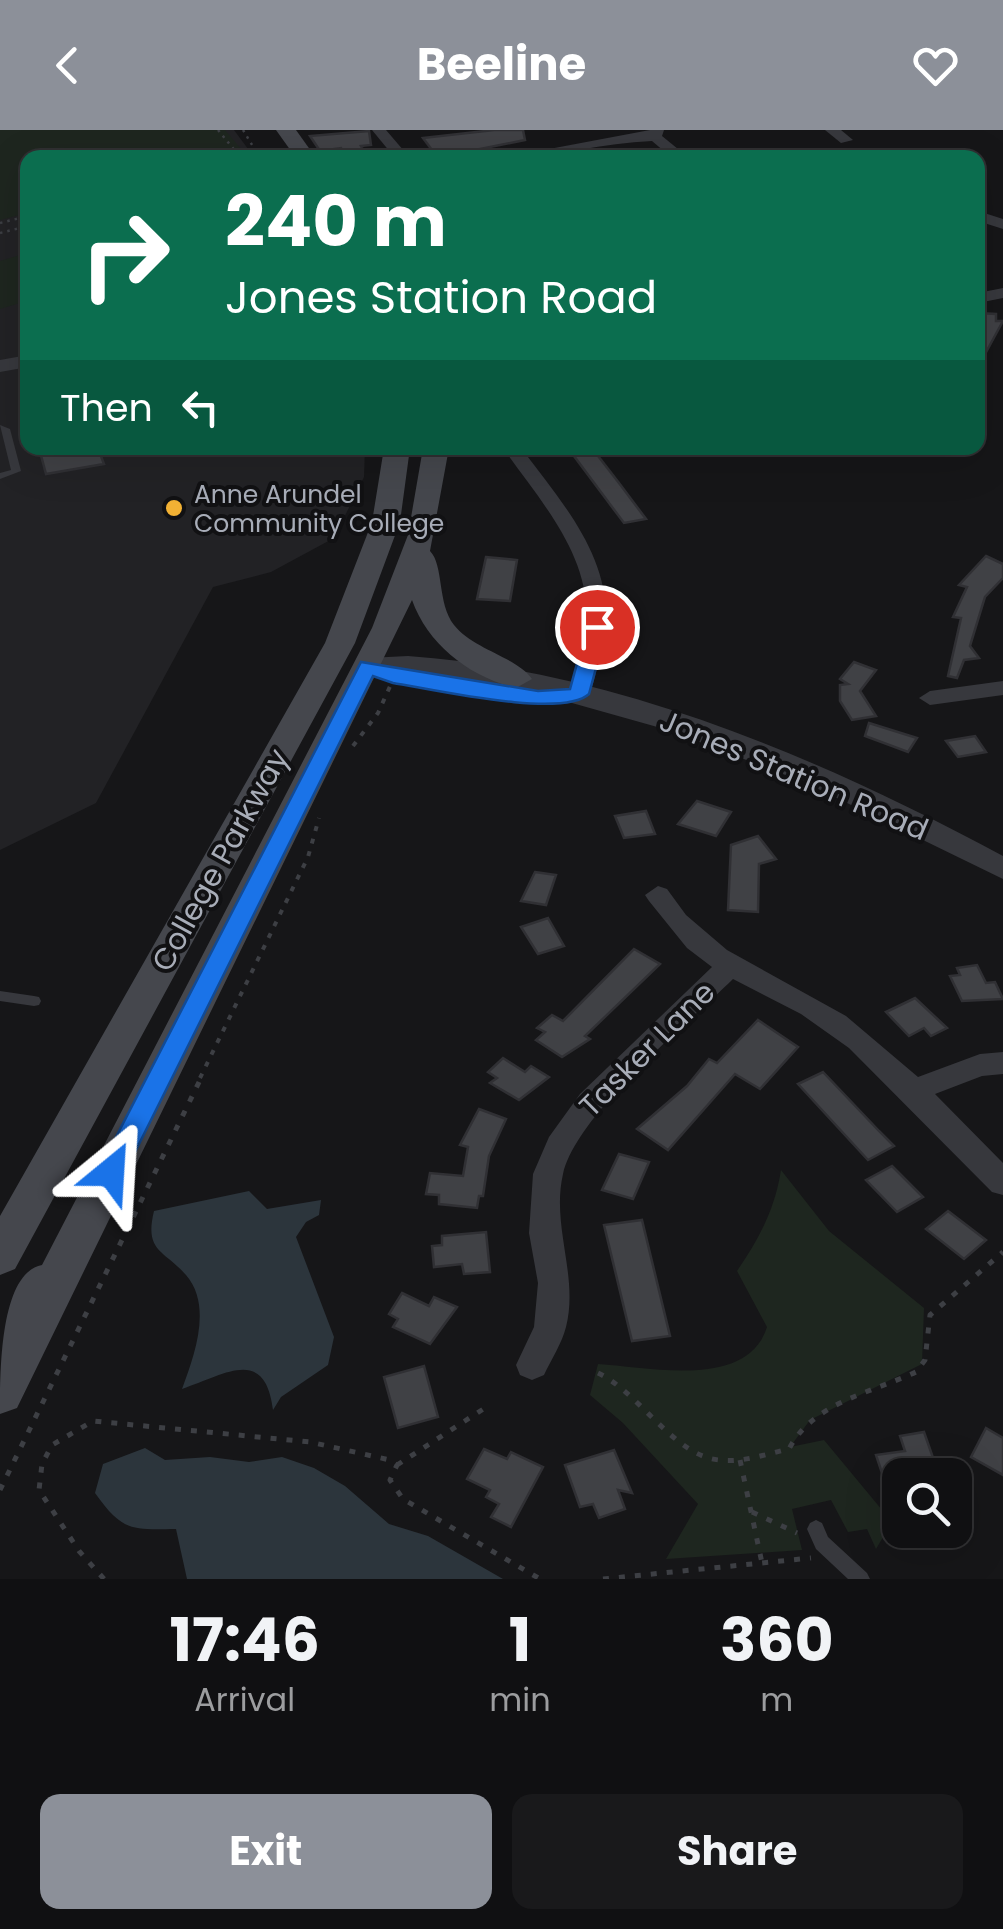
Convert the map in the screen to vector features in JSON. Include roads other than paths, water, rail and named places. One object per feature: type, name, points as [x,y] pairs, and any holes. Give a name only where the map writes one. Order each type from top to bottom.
[{"type":"main road","name":"College Parkway","points":[[0,1256],[364,668],[396,455]]},
{"type":"main road","name":"College Parkway","points":[[0,1393],[410,577],[422,535],[435,455]]},
{"type":"main road","points":[[422,535],[421,592],[436,624],[466,653],[516,679]]},
{"type":"main road","points":[[0,1325],[20,1311],[94,1206]]},
{"type":"street","points":[[379,130],[396,150]]},
{"type":"street","points":[[832,130],[846,140]]},
{"type":"street","points":[[552,150],[656,133]]},
{"type":"street","points":[[517,455],[587,563],[596,594],[597,627],[579,694]]},
{"type":"street","name":"Jones Station Road","points":[[364,668],[398,661],[516,679],[579,694],[735,746],[900,816],[1003,870]]},
{"type":"street","name":"Jones Station Road","points":[[364,668],[538,698],[579,694]]},
{"type":"street","points":[[930,698],[1003,688]]},
{"type":"street","points":[[658,895],[676,926],[696,946],[835,1023],[912,1091],[1003,1183]]},
{"type":"street","name":"Tasker Lane","points":[[532,1365],[550,1327],[554,1282],[544,1233],[548,1174],[564,1137],[590,1102],[730,965]]},
{"type":"street","points":[[912,1091],[980,1065],[1003,1063]]},
{"type":"lane","points":[[0,428],[4,429],[16,471],[0,476]]},
{"type":"lane","points":[[0,996],[34,1001]]},
{"type":"lane","points":[[816,1529],[830,1551],[861,1579]]},
{"type":"place","name":"Anne Arundel Community College","points":[[174,508]]}]
